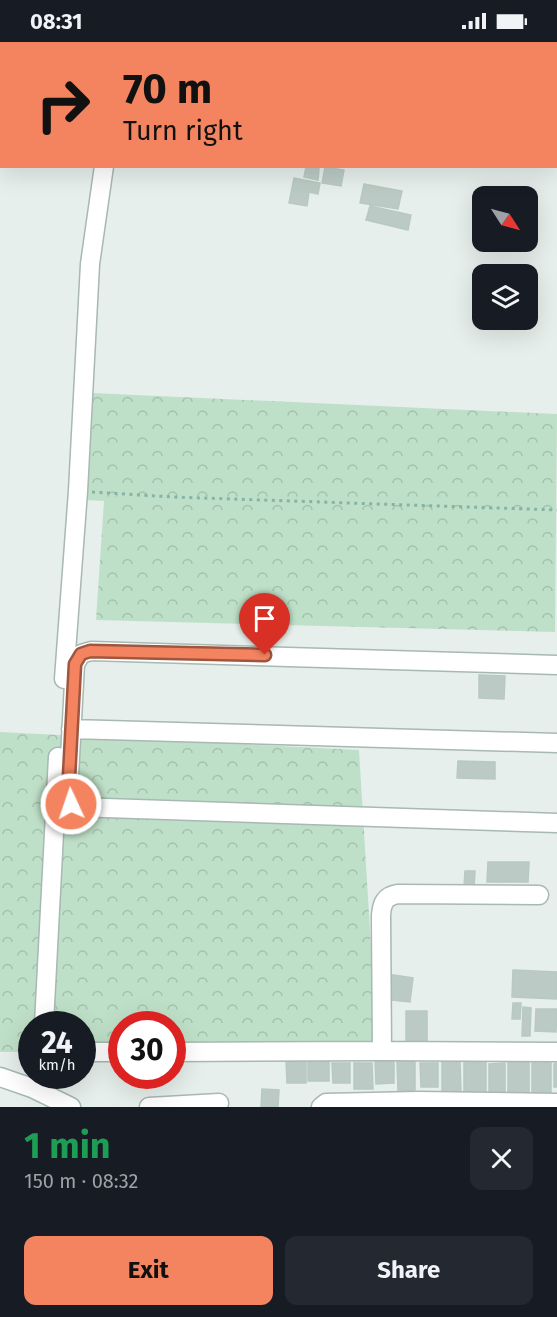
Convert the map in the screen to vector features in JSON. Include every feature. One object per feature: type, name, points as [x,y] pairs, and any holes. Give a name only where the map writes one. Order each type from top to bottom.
[{"type":"street","points":[[45,1011],[57,773],[78,491],[90,264],[104,168]]},
{"type":"street","points":[[557,665],[90,651],[81,654],[75,664],[68,795],[71,804],[76,807],[557,823]]},
{"type":"street","points":[[71,729],[557,743]]},
{"type":"street","points":[[382,1051],[381,915],[385,900],[390,895],[539,895]]},
{"type":"street","points":[[186,1052],[557,1052]]},
{"type":"street","points":[[0,1077],[32,1088],[71,1107]]},
{"type":"street","points":[[149,1107],[219,1103]]},
{"type":"street","points":[[321,1107],[326,1103],[496,1105],[557,1103]]},
{"type":"path","points":[[78,491],[173,497],[557,510]]},
{"type":"green space","points":[[92,393],[557,414],[555,632],[96,620],[104,501],[84,500]]},
{"type":"green space","points":[[0,732],[359,750],[377,1045],[186,1047],[186,1011],[108,1011],[108,1047],[96,1047],[96,1011],[18,1011],[18,1052],[0,1052]]},
{"type":"building","points":[[306,168],[319,169],[318,180],[304,177]]},
{"type":"building","points":[[325,168],[344,170],[341,186],[322,183]]},
{"type":"building","points":[[294,178],[320,183],[318,194],[309,192],[307,206],[289,203]]},
{"type":"building","points":[[364,184],[402,191],[398,209],[360,203]]},
{"type":"building","points":[[370,206],[411,215],[408,230],[366,220]]},
{"type":"building","points":[[479,675],[505,676],[504,699],[479,698]]},
{"type":"building","points":[[458,761],[495,762],[495,779],[457,778]]},
{"type":"building","points":[[488,862],[529,862],[528,882],[487,882]]},
{"type":"building","points":[[465,871],[475,871],[474,888],[464,887]]},
{"type":"building","points":[[513,970],[557,972],[557,999],[512,997]]},
{"type":"building","points":[[387,974],[413,978],[410,1002],[383,999]]},
{"type":"building","points":[[513,1003],[521,1003],[520,1019],[512,1019]]},
{"type":"building","points":[[523,1007],[531,1008],[530,1036],[522,1036]]},
{"type":"building","points":[[536,1009],[557,1009],[556,1032],[535,1031]]},
{"type":"building","points":[[406,1011],[427,1011],[427,1042],[406,1042]]},
{"type":"building","points":[[329,1055],[329,1081],[308,1081],[308,1056]]},
{"type":"building","points":[[286,1058],[306,1058],[306,1083],[287,1083]]},
{"type":"building","points":[[375,1060],[394,1060],[394,1083],[376,1084]]},
{"type":"building","points":[[397,1060],[415,1060],[415,1090],[398,1091]]},
{"type":"building","points":[[529,1061],[529,1094],[508,1095],[508,1062]]},
{"type":"building","points":[[442,1062],[460,1062],[461,1094],[442,1094]]},
{"type":"building","points":[[486,1062],[486,1094],[464,1094],[464,1063]]},
{"type":"building","points":[[332,1063],[350,1063],[350,1083],[333,1083]]},
{"type":"building","points":[[354,1063],[372,1063],[373,1089],[354,1089]]},
{"type":"building","points":[[420,1063],[438,1063],[438,1087],[421,1087]]},
{"type":"building","points":[[505,1063],[505,1093],[489,1094],[489,1064]]},
{"type":"building","points":[[532,1063],[551,1063],[551,1094],[532,1094]]},
{"type":"building","points":[[557,1063],[557,1087],[554,1087],[554,1064]]},
{"type":"building","points":[[262,1089],[279,1090],[278,1107],[261,1107]]},
{"type":"route","points":[[71,804],[68,795],[75,664],[81,654],[90,651],[265,655]]}]
